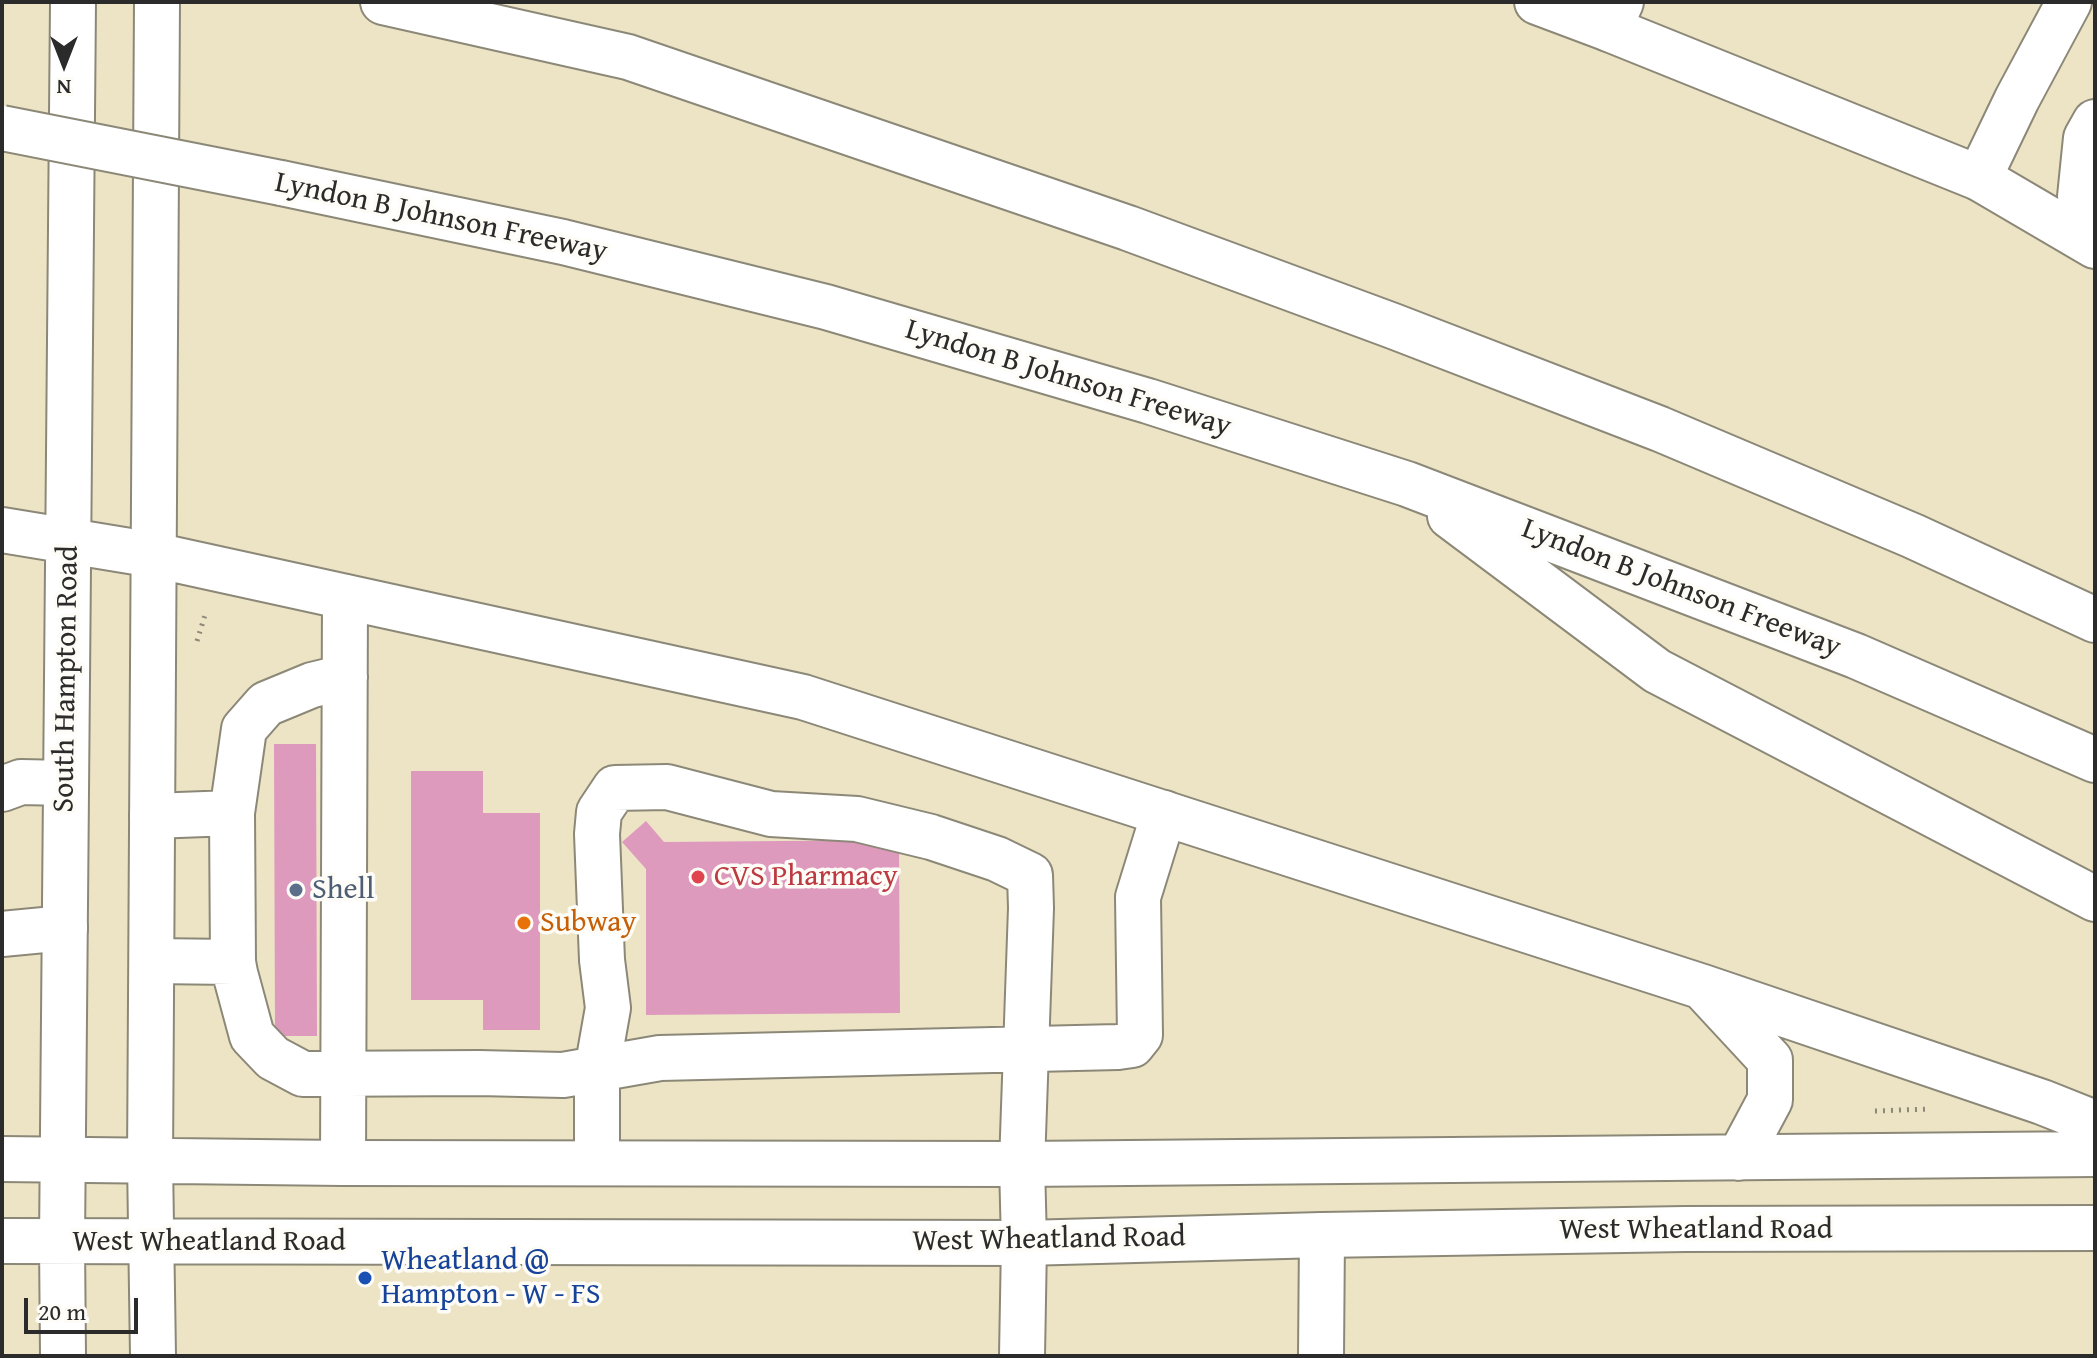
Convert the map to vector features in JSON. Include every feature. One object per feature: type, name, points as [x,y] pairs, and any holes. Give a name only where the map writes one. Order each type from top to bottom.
[{"type":"main road","name":"South Hampton Road","points":[[63,1356],[73,2]]},
{"type":"main road","points":[[153,1356],[150,1161],[157,2]]},
{"type":"main road","points":[[383,2],[628,57],[1128,228],[1660,429],[1899,530],[2095,620]]},
{"type":"main road","points":[[1537,2],[1615,15],[1979,178],[2095,246]]},
{"type":"main road","points":[[1979,178],[2069,2]]},
{"type":"main road","points":[[2095,122],[2086,138],[2080,197],[2095,237]]},
{"type":"main road","name":"Lyndon B Johnson Freeway","points":[[2,128],[563,242],[826,307],[1148,401],[1407,484],[1856,656],[2095,760]]},
{"type":"main road","points":[[1407,484],[1657,671],[2095,899]]},
{"type":"main road","points":[[2,530],[154,555],[803,697],[1703,987],[2042,1102],[2095,1123]]},
{"type":"main road","points":[[1970,562],[2095,594]]},
{"type":"main road","points":[[343,1163],[345,597]]},
{"type":"main road","points":[[345,677],[312,685],[266,704],[244,729],[232,813],[233,962],[252,1036],[273,1058],[303,1074],[563,1075],[660,1058],[1132,1045],[1140,1035],[1138,897],[1164,813]]},
{"type":"main road","points":[[2,789],[21,782],[66,783]]},
{"type":"main road","points":[[597,1163],[597,1070],[608,1008],[600,933],[597,834],[599,812],[615,788],[667,787],[771,814],[857,819],[931,837],[997,859],[1030,875],[1022,1164],[1022,1356]]},
{"type":"main road","points":[[152,816],[232,813]]},
{"type":"main road","points":[[2,934],[65,928]]},
{"type":"main road","points":[[152,961],[233,962]]},
{"type":"main road","points":[[1703,987],[1770,1060],[1770,1100],[1739,1158]]},
{"type":"main road","points":[[2,1159],[1022,1164],[2095,1154]]},
{"type":"main road","name":"West Wheatland Road","points":[[2,1241],[1024,1243],[1685,1229],[2095,1228]]},
{"type":"main road","points":[[1321,1356],[1322,1235]]},
{"type":"path","points":[[1860,1112],[1938,1108]]},
{"type":"building","name":"Shell","points":[[274,744],[316,744],[317,1036],[275,1036]]},
{"type":"building","points":[[411,771],[483,771],[483,813],[540,813],[540,1030],[483,1030],[483,1000],[411,1000]]},
{"type":"building","name":"CVS Pharmacy","points":[[646,821],[664,842],[899,840],[900,1013],[646,1015],[646,869],[622,842]]},
{"type":"place","name":"CVS Pharmacy","points":[[698,877]]},
{"type":"place","name":"Shell","points":[[296,890]]},
{"type":"place","name":"Subway","points":[[524,923]]},
{"type":"place","name":"Wheatland @ Hampton - W - FS","points":[[365,1278]]}]
